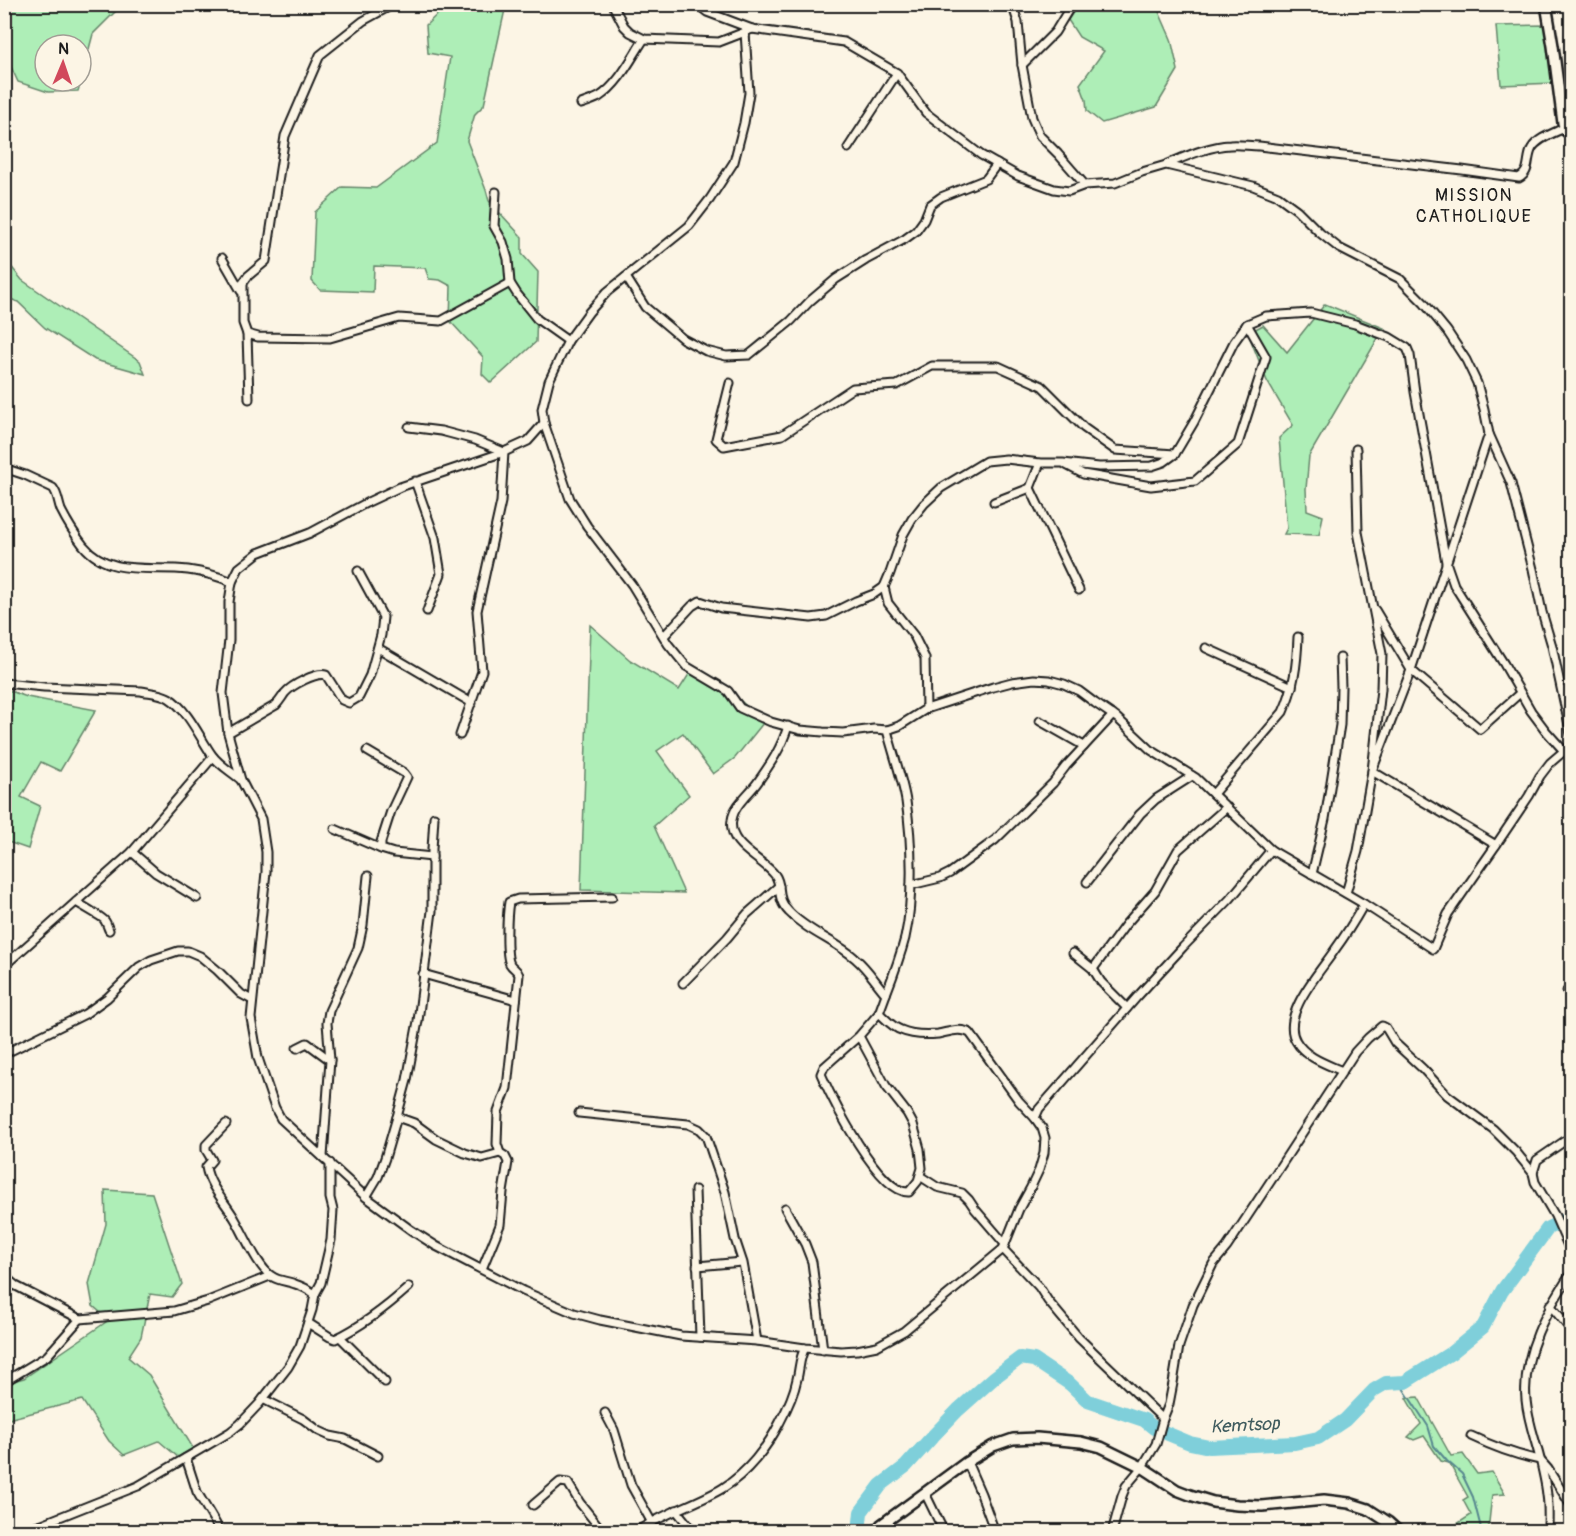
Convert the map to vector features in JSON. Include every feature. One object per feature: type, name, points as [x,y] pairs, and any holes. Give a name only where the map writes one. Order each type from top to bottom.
[{"type":"street","points":[[249,399],[247,334],[243,323],[243,283],[266,261],[285,135],[320,55],[363,21],[394,4]]},
{"type":"street","points":[[697,4],[707,12],[748,31],[844,42],[897,73],[926,113],[981,155],[1018,176],[1060,191],[1068,191],[1085,185],[1115,183],[1211,148],[1230,145],[1316,152],[1519,178],[1524,175],[1531,149],[1537,142],[1568,132],[1546,4]]},
{"type":"street","points":[[1012,4],[1018,22],[1022,65],[1032,118],[1040,136],[1085,185]]},
{"type":"street","points":[[1022,65],[1055,32],[1072,4]]},
{"type":"street","points":[[614,6],[624,26],[644,39],[719,42],[748,31]]},
{"type":"street","points":[[664,636],[692,606],[700,601],[721,608],[811,618],[826,616],[874,594],[884,587],[903,535],[924,504],[942,488],[986,460],[1006,459],[1099,467],[1152,466],[1164,462],[1175,454],[1194,422],[1234,342],[1247,324],[1266,316],[1311,313],[1355,324],[1389,337],[1407,348],[1446,562],[1454,585],[1536,717],[1568,749],[1550,763],[1540,776],[1448,914],[1433,949],[1346,893],[1271,850],[1192,776],[1151,750],[1113,715],[1064,684],[1034,679],[1012,682],[926,709],[899,726],[887,730],[874,729],[843,733],[812,731],[771,722],[740,708],[728,691],[686,666],[664,636],[632,585],[587,526],[570,499],[544,423],[542,409],[549,381],[568,341],[589,312],[607,292],[689,226],[734,162],[749,93],[748,31]]},
{"type":"street","points":[[580,104],[597,98],[612,87],[644,39]]},
{"type":"street","points":[[848,148],[897,73]]},
{"type":"street","points":[[627,277],[645,307],[683,339],[706,351],[726,356],[748,355],[791,321],[836,279],[916,231],[924,220],[930,205],[941,196],[986,179],[997,164]]},
{"type":"street","points":[[1166,165],[1253,186],[1278,196],[1339,248],[1400,279],[1447,331],[1467,360],[1477,383],[1490,434],[1511,483],[1570,720],[1572,739]]},
{"type":"street","points":[[496,192],[494,226],[503,242],[508,259],[510,283],[537,319],[568,341]]},
{"type":"street","points":[[222,258],[243,293]]},
{"type":"street","points":[[247,334],[258,337],[330,339],[399,318],[441,321],[510,283]]},
{"type":"street","points":[[1063,463],[1083,474],[1150,486],[1196,481],[1238,444],[1266,357],[1247,324]]},
{"type":"street","points":[[730,383],[716,439],[724,446],[782,435],[853,388],[897,385],[932,366],[998,366],[1042,386],[1084,428],[1115,450],[1175,454]]},
{"type":"street","points":[[544,423],[528,441],[504,452],[400,487],[310,534],[258,554],[239,568],[232,582],[223,693],[228,733],[241,780],[261,819],[267,852],[251,1018],[258,1058],[275,1108],[284,1123],[366,1197],[392,1217],[436,1246],[523,1291],[586,1317],[681,1336],[757,1341],[823,1350],[868,1348],[894,1338],[1004,1246],[1044,1153],[1045,1138],[1035,1118],[1019,1101],[970,1033],[965,1030],[926,1034],[905,1032],[894,1026],[879,1012]]},
{"type":"street","points":[[409,427],[441,431],[475,440],[504,452]]},
{"type":"street","points":[[1372,771],[1411,670],[1490,434]]},
{"type":"street","points":[[1346,893],[1360,840],[1372,771],[1381,689],[1382,654],[1358,532],[1356,449]]},
{"type":"street","points":[[460,735],[483,671],[477,611],[501,502],[504,452]]},
{"type":"street","points":[[994,502],[1030,488],[1040,463]]},
{"type":"street","points":[[4,468],[53,488],[62,511],[83,545],[106,562],[124,568],[185,569],[232,582]]},
{"type":"street","points":[[416,481],[435,538],[441,574],[427,611]]},
{"type":"street","points":[[1030,488],[1079,590]]},
{"type":"street","points":[[228,733],[276,705],[296,684],[320,674],[325,675],[346,703],[359,697],[378,648],[383,617],[357,571]]},
{"type":"street","points":[[884,587],[888,603],[914,636],[925,658],[926,709]]},
{"type":"street","points":[[1372,605],[1411,670],[1480,729],[1520,693]]},
{"type":"street","points":[[1213,794],[1283,712],[1293,687],[1298,637]]},
{"type":"street","points":[[378,648],[472,703]]},
{"type":"street","points":[[1206,648],[1293,687]]},
{"type":"street","points":[[1312,874],[1327,809],[1340,725],[1340,658]]},
{"type":"street","points":[[4,683],[125,690],[158,694],[168,698],[196,727],[213,757],[241,780]]},
{"type":"street","points":[[911,885],[940,878],[950,873],[994,840],[1053,783],[1065,766],[1113,715]]},
{"type":"street","points":[[1040,721],[1084,746]]},
{"type":"street","points":[[788,726],[768,769],[735,809],[731,827],[740,844],[776,877],[781,902],[789,913],[856,958],[886,994]]},
{"type":"street","points":[[859,1036],[886,1086],[913,1124],[922,1159],[920,1176],[909,1192],[902,1192],[894,1186],[856,1142],[821,1074],[822,1070],[859,1036],[879,1012],[905,936],[911,885],[910,857],[905,800],[887,730]]},
{"type":"street","points":[[367,751],[407,777],[391,811],[381,849]]},
{"type":"street","points":[[4,966],[132,852],[213,757]]},
{"type":"street","points":[[1372,771],[1496,845]]},
{"type":"street","points":[[1087,882],[1155,798],[1192,776]]},
{"type":"street","points":[[1093,969],[1126,924],[1155,891],[1178,850],[1227,807]]},
{"type":"street","points":[[366,1197],[378,1177],[397,1117],[407,1080],[418,1021],[432,911],[434,817]]},
{"type":"street","points":[[335,829],[383,850],[432,857]]},
{"type":"street","points":[[1035,1118],[1038,1109],[1127,1008],[1230,899],[1271,850]]},
{"type":"street","points":[[132,852],[156,873],[197,898]]},
{"type":"street","points":[[323,1156],[330,1060],[327,1023],[329,1011],[361,938],[368,876]]},
{"type":"street","points":[[683,983],[747,914],[779,886]]},
{"type":"street","points":[[482,1269],[500,1225],[508,1162],[496,1144],[498,1112],[507,1088],[519,975],[518,970],[509,962],[509,902],[518,899],[612,897]]},
{"type":"street","points":[[76,902],[102,917],[109,930]]},
{"type":"street","points":[[1342,1071],[1309,1055],[1295,1040],[1291,1028],[1300,1000],[1333,954],[1364,904]]},
{"type":"street","points":[[4,1054],[85,1014],[107,998],[139,967],[151,960],[178,951],[188,951],[200,956],[241,994],[252,1000]]},
{"type":"street","points":[[1073,953],[1093,969],[1101,982],[1127,1008]]},
{"type":"street","points":[[423,974],[516,1000]]},
{"type":"street","points":[[1112,1532],[1126,1486],[1142,1467],[1158,1439],[1169,1404],[1179,1346],[1193,1305],[1213,1264],[1227,1247],[1355,1052],[1382,1026],[1395,1043],[1447,1095],[1493,1129],[1533,1173]]},
{"type":"street","points":[[297,1048],[307,1043],[330,1060]]},
{"type":"street","points":[[579,1113],[688,1124],[699,1129],[706,1137],[725,1192],[757,1341]]},
{"type":"street","points":[[397,1117],[414,1123],[436,1139],[465,1153],[482,1158],[500,1153]]},
{"type":"street","points":[[226,1124],[206,1145],[206,1150],[212,1160],[206,1170],[254,1254],[270,1276],[302,1286],[315,1294]]},
{"type":"street","points":[[1572,1136],[1537,1160],[1533,1173],[1535,1182],[1555,1216],[1572,1255]]},
{"type":"street","points":[[17,1532],[138,1486],[230,1432],[263,1399],[295,1357],[324,1273],[331,1240],[333,1210],[329,1189],[330,1163]]},
{"type":"street","points":[[920,1176],[937,1187],[962,1193],[969,1200],[1079,1338],[1163,1421]]},
{"type":"street","points":[[695,1190],[700,1337]]},
{"type":"street","points":[[784,1208],[805,1244],[812,1262],[823,1350]]},
{"type":"street","points":[[697,1266],[741,1262]]},
{"type":"street","points":[[1548,1532],[1547,1495],[1528,1415],[1527,1370],[1533,1342],[1550,1305],[1572,1272]]},
{"type":"street","points":[[4,1276],[16,1286],[80,1319],[174,1311],[208,1301],[270,1276]]},
{"type":"street","points":[[308,1323],[335,1339],[390,1303],[409,1287]]},
{"type":"street","points":[[1550,1305],[1572,1331]]},
{"type":"street","points":[[4,1382],[47,1356],[80,1319]]},
{"type":"street","points":[[340,1336],[385,1382]]},
{"type":"street","points":[[636,1532],[651,1521],[724,1487],[754,1461],[770,1441],[789,1403],[798,1377],[800,1358],[805,1348]]},
{"type":"street","points":[[263,1399],[303,1419],[319,1431],[345,1439],[378,1456]]},
{"type":"street","points":[[605,1413],[614,1430],[632,1485],[651,1521]]},
{"type":"street","points":[[1471,1436],[1499,1449],[1540,1460],[1572,1507]]},
{"type":"street","points":[[876,1532],[881,1525],[967,1462],[1002,1442],[1037,1438],[1093,1444],[1142,1467],[1177,1490],[1213,1502],[1262,1506],[1324,1500],[1349,1503],[1368,1509],[1397,1531]]},
{"type":"street","points":[[186,1458],[197,1492],[216,1524],[218,1532]]},
{"type":"street","points":[[967,1462],[995,1532]]},
{"type":"street","points":[[532,1505],[560,1482],[568,1484],[603,1532]]},
{"type":"street","points":[[925,1493],[944,1532]]},
{"type":"street","points":[[676,1510],[694,1532]]},
{"type":"green space","points":[[5,4],[122,4],[93,34],[33,33],[33,87],[18,82],[5,54]]},
{"type":"green space","points":[[444,5],[506,5],[484,105],[475,114],[467,141],[489,201],[522,237],[522,254],[538,272],[536,342],[491,383],[482,374],[483,357],[450,321],[451,286],[440,280],[429,279],[425,268],[374,266],[373,292],[320,290],[312,281],[315,212],[342,187],[376,188],[437,143],[450,57],[428,53],[426,25],[444,8]]},
{"type":"green space","points":[[1078,5],[1156,5],[1171,39],[1178,70],[1156,107],[1102,123],[1087,111],[1080,84],[1104,51],[1079,37],[1068,20]]},
{"type":"green space","points":[[1547,25],[1555,83],[1501,85],[1496,26]]},
{"type":"green space","points":[[5,259],[22,280],[140,361],[145,374],[95,360],[45,328],[18,302],[5,297]]},
{"type":"green space","points":[[1325,304],[1384,328],[1309,456],[1307,510],[1323,516],[1319,535],[1284,534],[1287,528],[1279,438],[1293,425],[1267,381],[1248,333],[1263,325],[1287,352]]},
{"type":"green space","points":[[590,625],[630,660],[679,690],[693,668],[730,691],[764,722],[735,758],[713,774],[683,733],[657,751],[689,795],[654,826],[684,893],[581,890]]},
{"type":"green space","points":[[5,689],[27,697],[96,710],[60,771],[41,762],[21,797],[40,806],[28,849],[5,841]]},
{"type":"green space","points":[[105,1190],[152,1193],[182,1284],[172,1297],[150,1294],[141,1337],[128,1357],[149,1375],[193,1448],[178,1457],[159,1441],[124,1455],[109,1441],[82,1400],[5,1421],[5,1383],[24,1378],[109,1320],[93,1306],[89,1284],[106,1224]]},
{"type":"green space","points":[[1418,1397],[1451,1456],[1463,1454],[1477,1474],[1492,1472],[1505,1494],[1492,1495],[1488,1531],[1462,1531],[1457,1524],[1471,1515],[1463,1500],[1468,1497],[1449,1463],[1441,1461],[1424,1436],[1414,1440],[1408,1437],[1421,1424],[1406,1398]]},
{"type":"waterway","name":"Kemtsop","points":[[859,1532],[861,1512],[881,1485],[906,1466],[958,1410],[1020,1358],[1034,1360],[1070,1384],[1088,1401],[1144,1420],[1154,1428],[1190,1443],[1209,1447],[1295,1443],[1318,1438],[1345,1420],[1374,1390],[1386,1383],[1405,1382],[1451,1353],[1483,1327],[1502,1291],[1548,1228],[1563,1221],[1572,1221]]},
{"type":"waterway","points":[[1399,1382],[1428,1426],[1434,1446],[1462,1474],[1473,1497],[1482,1532]]},
{"type":"district","name":"MISSION CATHOLIQUE","points":[[1474,205]]}]
